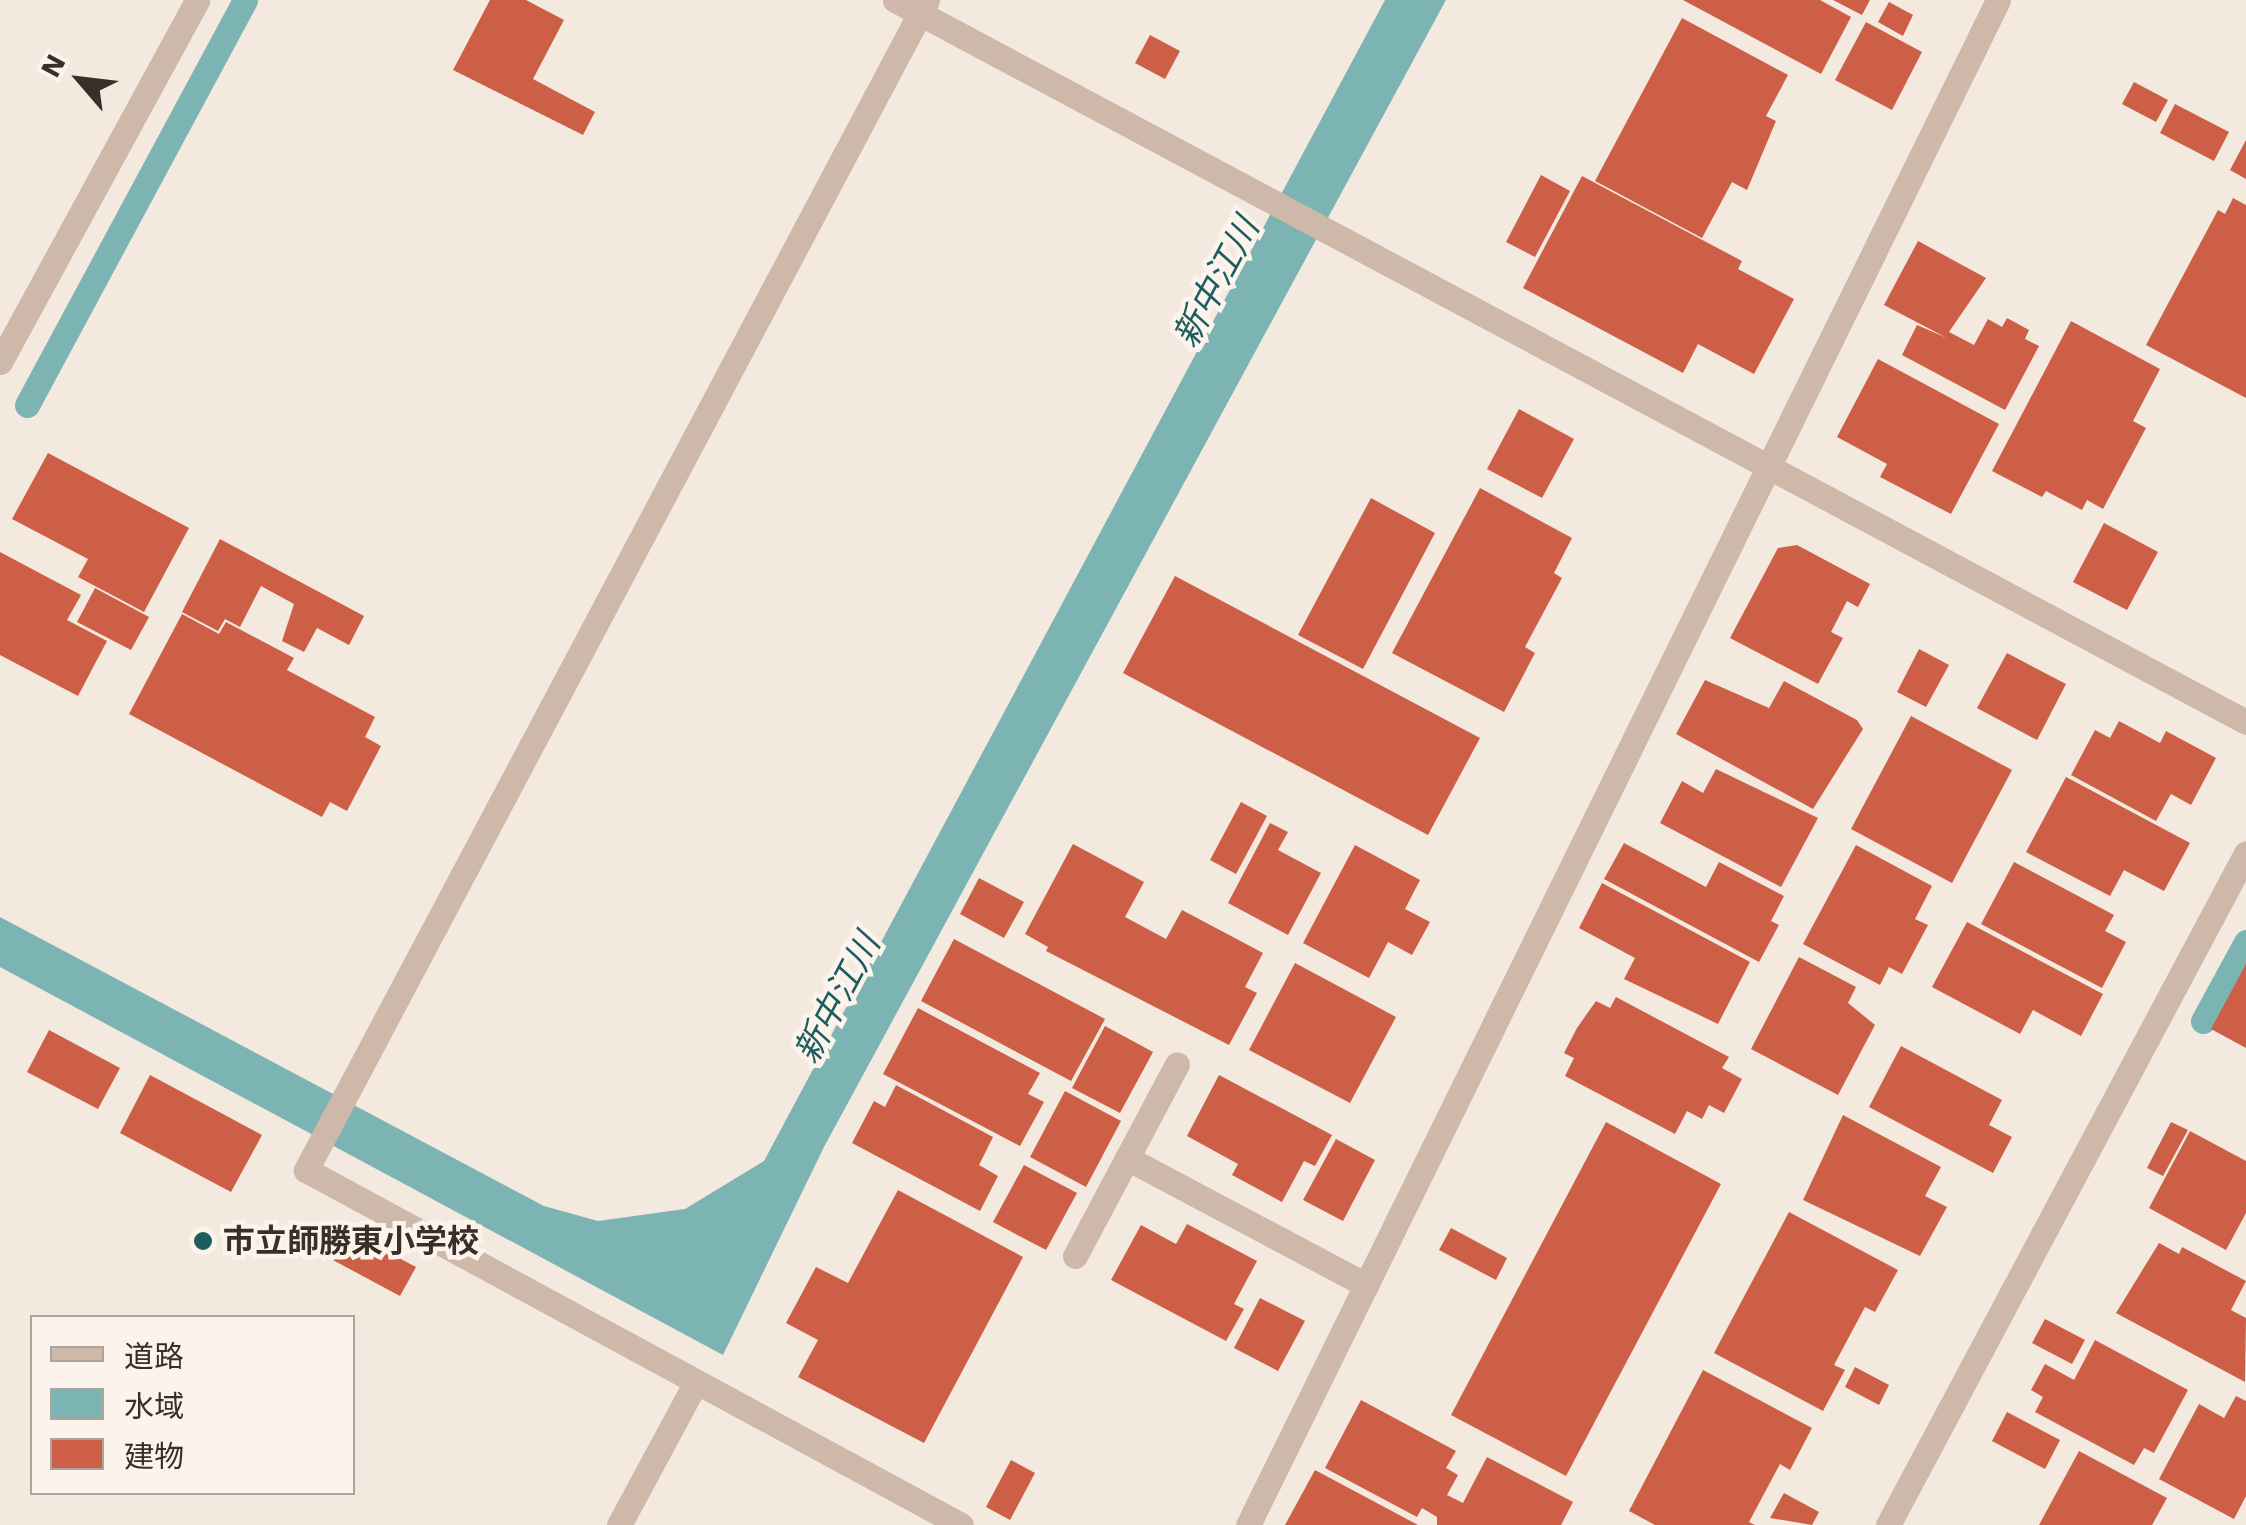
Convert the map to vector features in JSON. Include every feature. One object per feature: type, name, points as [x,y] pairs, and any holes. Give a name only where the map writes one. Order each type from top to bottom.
[{"type":"street","points":[[0,362],[196,0]]},
{"type":"street","points":[[896,0],[923,6],[1325,230],[2246,722]]},
{"type":"street","points":[[1248,1525],[1998,0]]},
{"type":"street","points":[[923,6],[306,1170],[961,1525]]},
{"type":"street","points":[[1888,1525],[2246,853]]},
{"type":"street","points":[[1075,1256],[1176,1064]]},
{"type":"street","points":[[1127,1158],[1366,1285]]},
{"type":"street","points":[[620,1525],[696,1382]]},
{"type":"water","points":[[1385,0],[1446,0],[824,1147],[723,1355],[0,967],[0,917],[544,1206],[598,1221],[685,1209],[764,1161]]},
{"type":"building","points":[[490,0],[526,0],[564,20],[533,79],[595,112],[583,135],[453,70]]},
{"type":"building","points":[[1683,0],[1820,0],[1851,17],[1821,74]]},
{"type":"building","points":[[1833,0],[1870,0],[1862,15]]},
{"type":"building","points":[[1889,2],[1913,15],[1903,36],[1878,22]]},
{"type":"building","points":[[1682,18],[1788,75],[1766,116],[1776,121],[1747,190],[1732,182],[1702,238],[1595,181]]},
{"type":"building","points":[[1866,22],[1922,52],[1892,110],[1835,80]]},
{"type":"building","points":[[1150,35],[1180,51],[1165,79],[1135,63]]},
{"type":"building","points":[[2134,82],[2168,100],[2156,122],[2122,104]]},
{"type":"building","points":[[2175,104],[2229,132],[2214,161],[2160,133]]},
{"type":"building","points":[[2246,140],[2246,179],[2230,170]]},
{"type":"building","points":[[1541,175],[1570,191],[1535,257],[1506,242]]},
{"type":"building","points":[[1582,176],[1742,261],[1738,269],[1794,299],[1754,374],[1698,344],[1683,373],[1523,288]]},
{"type":"building","points":[[2233,198],[2246,205],[2246,398],[2146,345],[2218,210],[2225,214]]},
{"type":"building","points":[[1918,241],[1986,278],[1949,332],[1974,345],[1988,319],[2002,327],[2007,318],[2029,330],[2025,339],[2039,346],[2005,410],[1902,355],[1917,325],[1947,338],[1884,305]]},
{"type":"building","points":[[2071,321],[2160,369],[2133,421],[2146,428],[2103,509],[2087,500],[2082,510],[2046,491],[2042,497],[1992,471]]},
{"type":"building","points":[[1878,359],[1999,424],[1951,514],[1880,477],[1887,464],[1837,437]]},
{"type":"building","points":[[1519,409],[1574,439],[1542,498],[1487,469]]},
{"type":"building","points":[[48,453],[189,528],[144,612],[78,577],[88,559],[12,519]]},
{"type":"building","points":[[1480,488],[1572,538],[1554,573],[1562,578],[1525,647],[1535,653],[1504,712],[1392,653]]},
{"type":"building","points":[[1371,498],[1435,533],[1363,669],[1298,635]]},
{"type":"building","points":[[2104,523],[2158,552],[2127,610],[2073,582]]},
{"type":"building","points":[[220,539],[364,616],[349,645],[317,628],[304,652],[282,641],[294,604],[261,586],[240,627],[225,619],[218,631],[182,612]]},
{"type":"building","points":[[1797,545],[1870,584],[1858,607],[1847,601],[1831,632],[1843,638],[1818,684],[1730,638],[1778,548]]},
{"type":"building","points":[[0,552],[81,595],[67,620],[107,641],[78,696],[0,655]]},
{"type":"building","points":[[1175,576],[1480,738],[1428,835],[1123,673]]},
{"type":"building","points":[[95,588],[149,617],[131,650],[77,622]]},
{"type":"building","points":[[182,614],[219,634],[226,622],[294,658],[287,670],[375,717],[365,737],[381,746],[347,811],[330,802],[322,817],[129,714]]},
{"type":"building","points":[[1919,649],[1949,665],[1926,707],[1897,692]]},
{"type":"building","points":[[2007,653],[2066,684],[2037,740],[1977,708]]},
{"type":"building","points":[[1705,680],[1769,708],[1784,681],[1857,720],[1863,729],[1813,809],[1676,734]]},
{"type":"building","points":[[1911,716],[2012,770],[1952,883],[1851,829]]},
{"type":"building","points":[[2119,721],[2160,743],[2166,731],[2216,758],[2191,805],[2171,794],[2156,821],[2071,775],[2095,730],[2110,738]]},
{"type":"building","points":[[1716,769],[1818,818],[1781,887],[1660,823],[1682,781],[1703,793]]},
{"type":"building","points":[[2066,777],[2190,843],[2164,891],[2124,870],[2110,896],[2026,852]]},
{"type":"building","points":[[1241,802],[1267,816],[1236,874],[1210,860]]},
{"type":"building","points":[[1270,823],[1288,832],[1278,850],[1321,873],[1288,935],[1228,903]]},
{"type":"building","points":[[1624,843],[1706,887],[1719,862],[1784,896],[1771,921],[1779,925],[1759,962],[1604,879]]},
{"type":"building","points":[[1073,844],[1144,882],[1125,917],[1166,939],[1182,910],[1263,953],[1245,987],[1257,993],[1229,1045],[1046,951],[1048,947],[1025,934]]},
{"type":"building","points":[[1355,845],[1420,880],[1405,909],[1430,922],[1412,955],[1388,942],[1369,978],[1303,943]]},
{"type":"building","points":[[1856,845],[1932,886],[1915,919],[1928,925],[1902,974],[1889,967],[1880,985],[1803,944]]},
{"type":"building","points":[[2014,862],[2114,915],[2105,931],[2126,942],[2102,988],[1981,924]]},
{"type":"building","points":[[979,878],[1024,902],[1004,938],[960,914]]},
{"type":"building","points":[[1602,883],[1750,962],[1718,1024],[1624,979],[1635,958],[1579,928]]},
{"type":"building","points":[[1967,922],[2103,994],[2081,1036],[2033,1010],[2020,1034],[1932,987]]},
{"type":"building","points":[[954,939],[1105,1019],[1071,1081],[921,1001]]},
{"type":"building","points":[[1799,957],[1856,987],[1848,1003],[1875,1025],[1838,1095],[1751,1049]]},
{"type":"building","points":[[1295,963],[1396,1017],[1350,1103],[1249,1050]]},
{"type":"building","points":[[2246,964],[2246,1048],[2211,1029]]},
{"type":"building","points":[[1616,997],[1729,1057],[1722,1068],[1742,1079],[1724,1113],[1709,1105],[1702,1119],[1687,1111],[1675,1134],[1565,1076],[1574,1058],[1564,1053],[1577,1028],[1596,1001],[1610,1008]]},
{"type":"building","points":[[918,1008],[1040,1073],[1028,1094],[1044,1102],[1020,1146],[883,1074]]},
{"type":"building","points":[[1105,1026],[1153,1052],[1120,1113],[1072,1088]]},
{"type":"building","points":[[49,1030],[120,1068],[98,1109],[27,1072]]},
{"type":"building","points":[[1901,1046],[2002,1100],[1989,1125],[2012,1137],[1993,1173],[1869,1107]]},
{"type":"building","points":[[150,1075],[262,1135],[231,1192],[120,1133]]},
{"type":"building","points":[[1219,1075],[1332,1135],[1315,1166],[1304,1161],[1282,1202],[1232,1175],[1238,1164],[1187,1136]]},
{"type":"building","points":[[896,1085],[993,1137],[979,1165],[998,1176],[980,1211],[852,1143],[874,1101],[885,1107]]},
{"type":"building","points":[[1065,1091],[1121,1121],[1086,1187],[1030,1157]]},
{"type":"building","points":[[1843,1115],[1941,1167],[1925,1196],[1947,1207],[1920,1256],[1803,1200]]},
{"type":"building","points":[[1606,1122],[1721,1184],[1566,1476],[1451,1415]]},
{"type":"building","points":[[2171,1122],[2188,1130],[2163,1176],[2147,1168]]},
{"type":"building","points":[[2190,1131],[2246,1161],[2246,1213],[2226,1250],[2149,1208]]},
{"type":"building","points":[[1336,1139],[1375,1160],[1343,1221],[1303,1200]]},
{"type":"building","points":[[1024,1165],[1077,1193],[1046,1250],[993,1222]]},
{"type":"building","points":[[898,1190],[1023,1257],[924,1443],[798,1377],[818,1340],[786,1323],[816,1267],[848,1283]]},
{"type":"building","points":[[1789,1212],[1898,1270],[1875,1312],[1865,1307],[1834,1365],[1845,1370],[1823,1411],[1714,1353]]},
{"type":"building","points":[[1187,1224],[1257,1261],[1234,1304],[1244,1309],[1226,1341],[1111,1280],[1141,1225],[1176,1244]]},
{"type":"building","points":[[1451,1228],[1507,1258],[1496,1280],[1439,1250]]},
{"type":"building","points":[[346,1230],[416,1267],[400,1296],[331,1259]]},
{"type":"building","points":[[2159,1243],[2179,1254],[2182,1247],[2246,1281],[2231,1310],[2246,1318],[2245,1382],[2116,1313]]},
{"type":"building","points":[[1260,1298],[1305,1321],[1278,1371],[1234,1348]]},
{"type":"building","points":[[2045,1319],[2085,1340],[2072,1364],[2032,1343]]},
{"type":"building","points":[[2095,1340],[2188,1390],[2154,1453],[2144,1448],[2134,1465],[2035,1412],[2043,1397],[2031,1390],[2045,1364],[2074,1380]]},
{"type":"building","points":[[1855,1367],[1889,1385],[1879,1405],[1845,1387]]},
{"type":"building","points":[[1703,1370],[1812,1428],[1790,1470],[1780,1464],[1749,1522],[1755,1525],[1655,1525],[1629,1511]]},
{"type":"building","points":[[2236,1396],[2246,1401],[2246,1496],[2234,1519],[2159,1479],[2199,1404],[2224,1418]]},
{"type":"building","points":[[1361,1400],[1456,1451],[1446,1468],[1458,1475],[1447,1495],[1463,1503],[1487,1457],[1573,1502],[1561,1525],[1437,1525],[1437,1517],[1422,1508],[1417,1517],[1325,1468]]},
{"type":"building","points":[[2007,1412],[2060,1440],[2045,1469],[1992,1441]]},
{"type":"building","points":[[2079,1451],[2167,1498],[2152,1525],[2039,1525]]},
{"type":"building","points":[[1011,1460],[1035,1473],[1010,1520],[986,1507]]},
{"type":"building","points":[[1315,1470],[1418,1525],[1285,1525]]},
{"type":"building","points":[[1784,1493],[1819,1512],[1812,1525],[1770,1518]]},
{"type":"waterway","points":[[27,405],[245,0]]},
{"type":"waterway","points":[[2203,1021],[2246,942]]},
{"type":"place","name":"市立師勝東小学校","points":[[203,1241]]},
{"type":"water label","name":"新中江川","points":[[1216,282]]},
{"type":"water label","name":"新中江川","points":[[837,998]]}]
